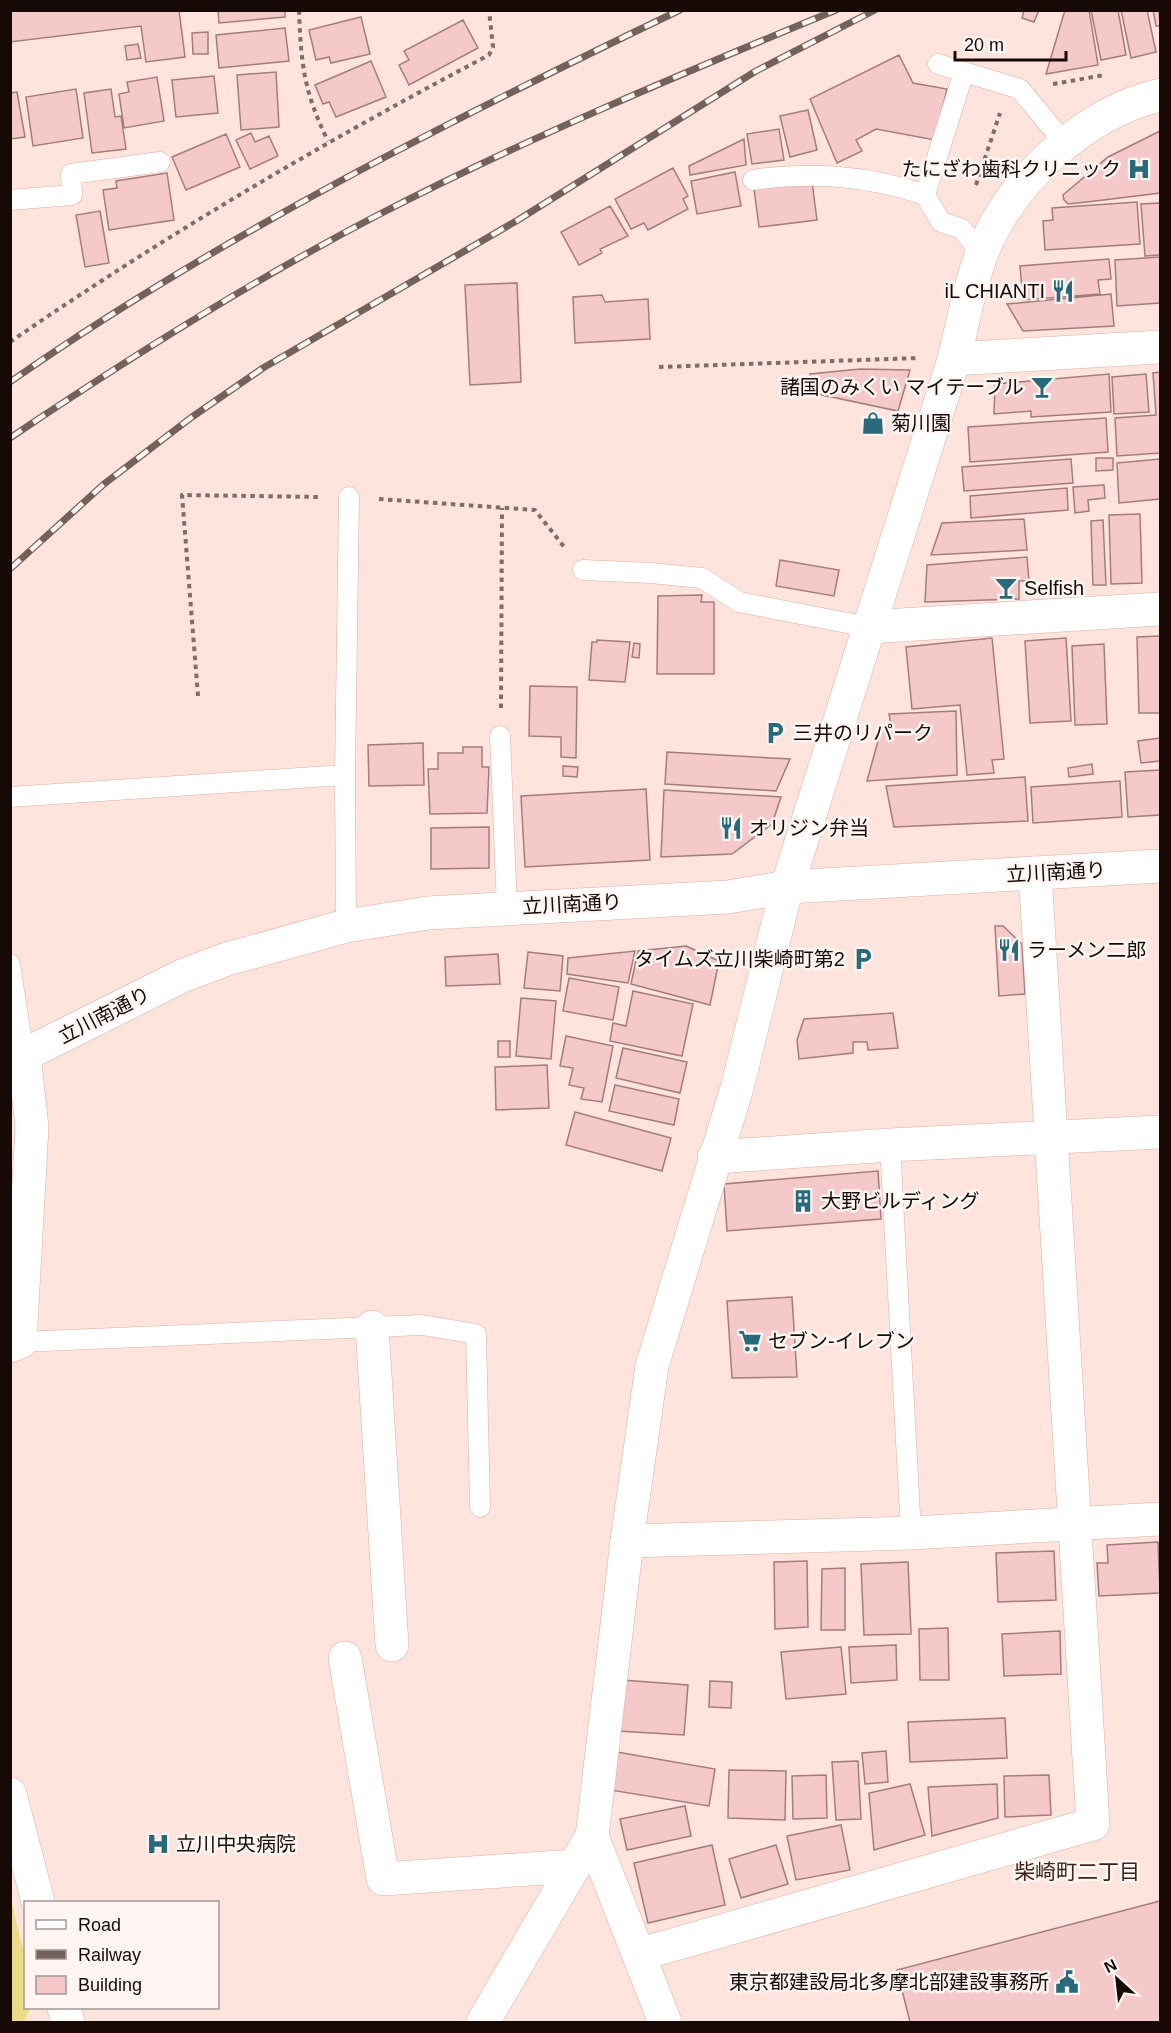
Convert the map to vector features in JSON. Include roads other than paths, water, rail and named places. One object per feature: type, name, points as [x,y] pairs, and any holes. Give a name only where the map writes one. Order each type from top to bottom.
[{"type":"street","points":[[483,2022],[592,1836],[627,1541],[652,1366],[714,1157],[737,1088],[787,887],[954,359],[981,254],[999,218],[1021,186],[1066,145],[1116,111],[1161,95]]},
{"type":"street","points":[[954,359],[1161,347]]},
{"type":"street","points":[[868,627],[1161,609]]},
{"type":"street","name":"立川南通り","points":[[17,1058],[182,976],[227,959],[346,926],[428,913],[507,907],[728,897],[787,887],[1161,866]]},
{"type":"street","points":[[640,1954],[1093,1824],[1035,873]]},
{"type":"street","points":[[15,1344],[32,1127],[17,1058]]},
{"type":"street","points":[[714,1157],[890,1145],[1161,1132]]},
{"type":"street","points":[[372,1327],[392,1645]]},
{"type":"street","points":[[627,1541],[911,1533],[1161,1519]]},
{"type":"street","points":[[345,1658],[383,1879],[574,1866]]},
{"type":"street","points":[[10,1794],[38,1901]]},
{"type":"street","points":[[592,1836],[665,2022]]},
{"type":"lane","points":[[938,64],[1020,89],[1066,145]]},
{"type":"lane","points":[[925,195],[964,72]]},
{"type":"lane","points":[[10,200],[72,195],[71,174],[160,162]]},
{"type":"lane","points":[[753,180],[801,174],[902,187],[925,195],[941,222],[962,229],[981,254]]},
{"type":"lane","points":[[346,926],[345,775],[349,497]]},
{"type":"lane","points":[[583,570],[702,578],[739,603],[868,627]]},
{"type":"lane","points":[[500,736],[507,907]]},
{"type":"lane","points":[[10,797],[345,775]]},
{"type":"lane","points":[[10,964],[17,1058]]},
{"type":"lane","points":[[890,1145],[911,1533]]},
{"type":"lane","points":[[15,1344],[422,1324],[476,1334],[480,1507]]},
{"type":"railway","points":[[10,382],[171,277],[338,182],[508,94],[680,10]]},
{"type":"railway","points":[[10,438],[191,321],[284,266],[378,215],[548,133],[836,10]]},
{"type":"railway","points":[[10,569],[104,484],[192,417],[263,368],[518,220],[756,71],[875,10]]},
{"type":"place","name":"たにざわ歯科クリニック","points":[[1139,169]]},
{"type":"place","name":"iL CHIANTI","points":[[1063,291]]},
{"type":"place","name":"諸国のみくい マイテーブル","points":[[1042,387]]},
{"type":"place","name":"菊川園","points":[[873,423]]},
{"type":"place","name":"Selfish","points":[[1006,588]]},
{"type":"place","name":"三井のリパーク","points":[[775,733]]},
{"type":"place","name":"オリジン弁当","points":[[731,828]]},
{"type":"place","name":"ラーメン二郎","points":[[1009,950]]},
{"type":"place","name":"タイムズ立川柴崎町第2","points":[[863,959]]},
{"type":"place","name":"大野ビルディング","points":[[803,1201]]},
{"type":"place","name":"セブン-イレブン","points":[[750,1341]]},
{"type":"place","name":"立川中央病院","points":[[158,1844]]},
{"type":"place","name":"東京都建設局北多摩北部建設事務所","points":[[1067,1982]]},
{"type":"district","name":"柴崎町二丁目","points":[[1077,1871]]}]
